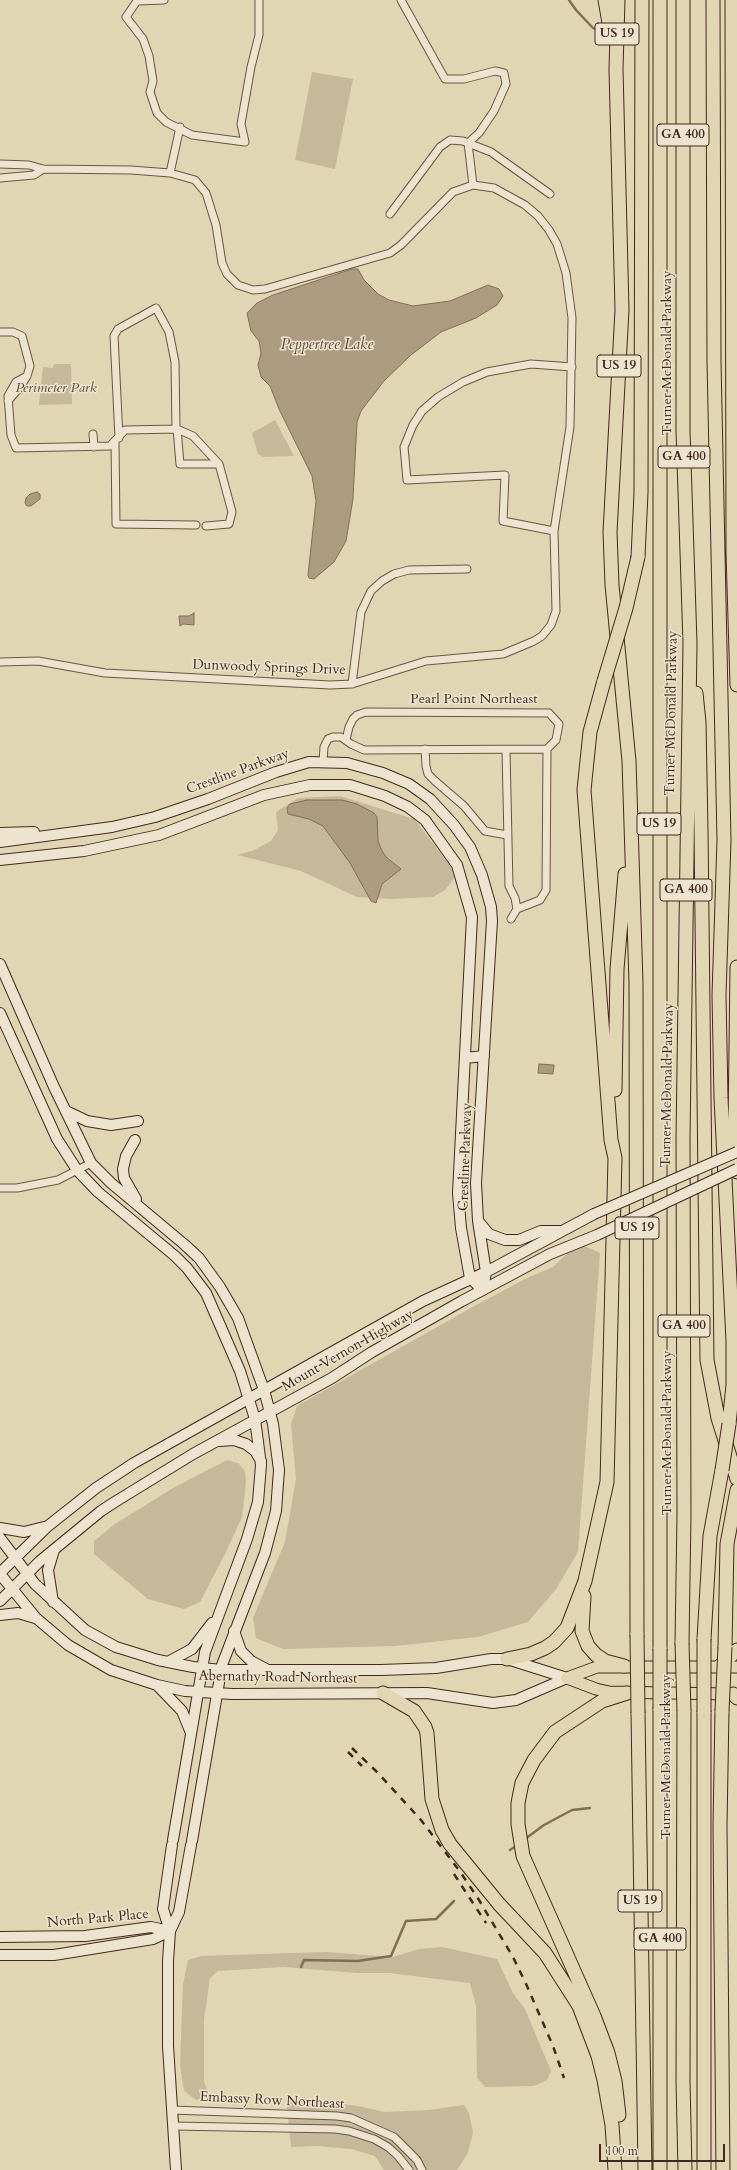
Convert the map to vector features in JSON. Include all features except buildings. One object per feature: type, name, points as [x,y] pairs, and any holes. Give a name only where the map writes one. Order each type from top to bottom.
[{"type":"highway","points":[[605,0],[616,69]]},
{"type":"highway","name":"US 19","points":[[618,0],[616,69],[622,280],[620,352],[612,480],[611,547],[612,593],[627,726],[631,820],[637,1069],[637,1635],[645,2170]]},
{"type":"highway","points":[[615,1158],[611,1140],[584,790],[587,749],[594,716],[626,608],[638,557],[642,493],[642,0]]},
{"type":"highway","name":"Turner McDonald Parkway","points":[[660,0],[660,2170]]},
{"type":"highway","name":"Turner McDonald Parkway","points":[[683,0],[683,431],[690,642],[683,1138],[684,1515],[682,1643],[684,1711],[683,2081],[685,2170]]},
{"type":"highway","points":[[704,2170],[704,1639],[710,1536],[722,1470],[733,1385],[733,1341],[721,1098],[719,996],[724,840],[715,377],[713,0]]},
{"type":"highway","points":[[732,0],[733,553],[737,685]]},
{"type":"highway","points":[[690,642],[699,722],[707,1360],[718,1418],[737,1479]]},
{"type":"highway","points":[[624,1666],[605,1661],[596,1655],[584,1639],[581,1622],[585,1581],[607,1482],[615,1158],[614,1070],[617,969],[631,820]]},
{"type":"highway","points":[[703,998],[724,840]]},
{"type":"highway","points":[[737,967],[735,1127],[737,1172]]},
{"type":"highway","points":[[723,2170],[720,1834],[722,1711],[731,1649],[725,1579],[729,1531],[737,1490]]},
{"type":"highway","points":[[507,1659],[531,1654],[554,1642],[567,1628],[585,1581]]},
{"type":"highway","points":[[720,1666],[731,1649]]},
{"type":"highway","points":[[383,1693],[414,1711],[425,1727],[427,1733],[432,1800],[442,1830],[450,1844],[499,1904],[545,1953],[579,2006],[598,2056],[604,2080],[612,2125],[615,2170]]},
{"type":"highway","points":[[618,2170],[620,2134],[618,2110],[608,2053],[594,2016],[523,1856],[518,1824],[518,1803],[522,1783],[534,1760],[555,1732],[602,1701],[627,1693]]},
{"type":"main road","name":"Crestline Parkway","points":[[0,842],[112,827],[158,816],[208,799],[258,778],[295,766],[323,762],[347,763],[383,773],[409,784],[430,799],[454,825],[470,847],[482,876],[491,907],[492,921],[476,1183],[478,1221],[486,1272],[483,1290]]},
{"type":"main road","points":[[258,778],[264,795]]},
{"type":"main road","name":"Crestline Parkway","points":[[0,860],[84,851],[159,835],[264,795],[310,785],[350,785],[385,796],[408,807],[425,820],[443,843],[457,865],[472,917],[458,1193],[461,1228],[470,1278]]},
{"type":"main road","points":[[112,827],[116,845]]},
{"type":"main road","points":[[0,833],[78,832]]},
{"type":"main road","points":[[0,868],[19,858]]},
{"type":"main road","points":[[0,964],[66,1111],[91,1162],[111,1183],[185,1244],[211,1272],[238,1318],[270,1411],[279,1470],[276,1511],[265,1553],[234,1631],[221,1670],[179,1912],[170,1931]]},
{"type":"main road","points":[[0,1013],[57,1139],[77,1170],[98,1192],[175,1256],[198,1280],[219,1322],[256,1419],[261,1462],[258,1502],[253,1520],[217,1616],[202,1668],[163,1909],[170,1931],[166,2006],[176,2170]]},
{"type":"main road","points":[[465,1058],[484,1056]]},
{"type":"main road","points":[[66,1111],[87,1121],[111,1125],[138,1121]]},
{"type":"main road","points":[[135,1140],[126,1156],[123,1169],[130,1191],[144,1210]]},
{"type":"main road","name":"Mount Vernon Highway","points":[[0,1574],[48,1526],[96,1488],[134,1463],[423,1301],[470,1278],[486,1272],[594,1214],[737,1152]]},
{"type":"main road","name":"Mount Vernon Highway","points":[[0,1601],[26,1574],[112,1503],[216,1442],[332,1378],[372,1352],[550,1254],[597,1234],[737,1169]]},
{"type":"main road","points":[[478,1221],[489,1234],[505,1240],[519,1240],[541,1231],[560,1231]]},
{"type":"main road","points":[[470,1278],[483,1290]]},
{"type":"main road","points":[[216,1442],[234,1440],[246,1444],[255,1451],[261,1462]]},
{"type":"main road","points":[[0,1528],[24,1532],[37,1530],[48,1526]]},
{"type":"main road","name":"Abernathy Road Northeast","points":[[0,1538],[26,1574],[53,1602],[85,1630],[106,1643],[136,1655],[168,1662],[221,1670],[381,1670],[436,1668],[491,1659],[507,1659],[596,1689],[627,1693],[736,1695]]},
{"type":"main road","points":[[53,1602],[48,1570],[55,1549]]},
{"type":"main road","name":"Abernathy Road Northeast","points":[[0,1574],[36,1618],[68,1645],[100,1664],[122,1674],[157,1685],[198,1692],[217,1694],[427,1693],[479,1702],[506,1703],[532,1694],[597,1666],[737,1667]]},
{"type":"main road","points":[[0,1614],[18,1613],[36,1618]]},
{"type":"main road","points":[[168,1662],[192,1649],[217,1616]]},
{"type":"main road","points":[[234,1631],[238,1644],[246,1656],[256,1665],[268,1669]]},
{"type":"main road","points":[[157,1685],[182,1711],[191,1734]]},
{"type":"main road","name":"North Park Place","points":[[0,1937],[85,1936],[151,1927],[170,1931]]},
{"type":"main road","name":"North Park Place","points":[[0,1955],[54,1955],[153,1939],[170,1931]]},
{"type":"street","points":[[164,0],[136,1],[133,9],[126,17],[143,39],[149,56],[152,66],[153,81],[150,92],[153,106],[166,122],[174,127],[180,127],[192,135],[245,142],[242,124],[251,67],[259,35],[259,0]]},
{"type":"street","points":[[401,0],[445,79],[464,79],[495,71],[504,73],[506,84],[494,111],[479,133],[468,143]]},
{"type":"street","points":[[170,172],[180,127]]},
{"type":"street","points":[[390,214],[440,147],[450,140],[468,143],[491,152],[550,194]]},
{"type":"street","points":[[0,164],[29,165],[44,169],[170,172],[195,180],[202,186],[206,193],[216,225],[222,263],[227,274],[238,285],[253,290],[265,289],[390,253],[402,245],[446,198],[462,188],[472,186],[468,143]]},
{"type":"street","points":[[0,178],[34,175],[44,169]]},
{"type":"street","name":"Dunwoody Springs Drive","points":[[0,662],[38,661],[105,673],[330,685],[352,684],[426,661],[503,654],[542,636],[551,625],[556,611],[554,531],[570,427],[572,367],[571,301],[566,273],[557,244],[538,216],[525,205],[494,188],[472,186]]},
{"type":"street","points":[[196,525],[116,524],[114,336],[118,329],[156,308],[169,332],[175,362],[176,429],[180,464],[219,464]]},
{"type":"street","points":[[0,332],[13,332],[22,336],[30,366],[27,376],[12,387],[8,396],[11,435],[16,448],[94,447],[115,442],[125,430],[176,429],[193,436],[219,464],[232,512],[230,524],[206,526]]},
{"type":"street","points":[[554,531],[503,521],[504,475],[407,480],[404,447],[413,425],[422,411],[438,397],[462,382],[487,372],[531,364],[572,367]]},
{"type":"street","points":[[93,434],[94,447]]},
{"type":"street","points":[[352,684],[361,612],[371,591],[394,574],[409,570],[467,569]]},
{"type":"street","name":"Pearl Point Northeast","points":[[346,740],[349,727],[353,719],[357,715],[366,712],[549,713],[559,724],[556,740],[547,750]]},
{"type":"street","points":[[323,762],[324,746],[328,739],[341,737],[364,750],[547,750],[546,890],[540,900],[517,909]]},
{"type":"street","points":[[425,750],[428,774],[464,806],[485,831],[507,835]]},
{"type":"street","points":[[506,750],[509,886],[516,898],[517,909],[511,919]]},
{"type":"street","points":[[0,1188],[17,1188],[58,1180],[91,1162]]},
{"type":"street","name":"Embassy Row Northeast","points":[[172,2110],[337,2116],[352,2118],[367,2123],[394,2137],[417,2160],[422,2170]]},
{"type":"street","name":"Embassy Row Northeast","points":[[173,2126],[336,2129],[349,2131],[374,2139],[388,2146],[409,2170]]},
{"type":"green space","points":[[312,72],[353,79],[335,169],[295,160]]},
{"type":"green space","name":"Perimeter Park","points":[[54,364],[71,364],[72,404],[39,405],[43,367],[53,368]]},
{"type":"green space","points":[[275,420],[294,456],[263,457],[258,454],[252,433]]},
{"type":"green space","points":[[340,796],[414,819],[449,864],[455,877],[445,890],[433,897],[391,899],[357,897],[301,871],[237,855],[252,851],[271,841],[278,830],[276,812],[298,798]]},
{"type":"green space","points":[[578,1243],[600,1253],[578,1552],[556,1589],[528,1622],[478,1637],[395,1646],[283,1649],[256,1638],[253,1618],[285,1542],[296,1479],[291,1424],[297,1406],[469,1309],[525,1279],[553,1267]]},
{"type":"green space","points":[[227,1460],[238,1463],[245,1471],[246,1483],[242,1517],[200,1602],[184,1609],[148,1599],[94,1554],[94,1541],[115,1524],[173,1488]]},
{"type":"green space","points":[[442,1947],[497,1959],[513,1993],[525,2009],[551,2071],[547,2080],[534,2086],[485,2087],[477,2078],[476,2006],[470,1983],[389,1973],[356,1973],[284,1967],[218,1971],[210,1978],[204,2020],[204,2081],[211,2100],[196,2100],[184,2091],[180,2066],[183,1984],[188,1960],[201,1956],[326,1952],[393,1957],[419,1949]]},
{"type":"green space","points":[[286,2097],[358,2106],[385,2112],[429,2110],[464,2105],[469,2113],[473,2132],[468,2153],[457,2170],[384,2170],[375,2156],[351,2149],[317,2146],[291,2147]]},
{"type":"water","name":"Peppertree Lake","points":[[352,269],[358,269],[364,280],[378,294],[389,300],[413,306],[450,301],[488,285],[499,289],[503,296],[497,305],[476,318],[441,332],[411,355],[384,381],[361,411],[357,422],[353,499],[346,541],[334,562],[314,579],[309,578],[308,575],[316,501],[312,476],[279,409],[270,386],[261,377],[258,365],[261,353],[259,341],[251,331],[247,313],[257,303],[273,295]]},
{"type":"water","points":[[37,492],[40,494],[40,499],[31,506],[27,506],[25,503],[26,498],[30,494]]},
{"type":"water","points":[[194,613],[194,625],[183,624],[180,626],[179,616],[189,616]]},
{"type":"water","points":[[307,800],[342,800],[357,804],[374,813],[377,817],[378,841],[381,849],[386,857],[401,869],[382,884],[376,903],[371,901],[350,863],[323,826],[309,819],[288,814],[287,808],[290,804]]},
{"type":"water","points":[[539,1064],[554,1065],[553,1074],[538,1073]]},
{"type":"waterway","points":[[569,0],[593,28],[607,35]]},
{"type":"waterway","points":[[525,1839],[544,1825],[572,1810],[590,1808]]},
{"type":"waterway","points":[[510,1850],[516,1846]]},
{"type":"waterway","points":[[301,1967],[304,1960],[358,1961],[391,1956],[406,1921],[436,1919],[454,1901]]},
{"type":"railway","points":[[352,1748],[378,1773],[421,1820],[461,1873],[479,1900],[513,1957],[527,1986],[553,2046],[564,2078]]},
{"type":"railway","points":[[348,1752],[362,1766]]},
{"type":"railway","points":[[454,1874],[486,1923]]}]
